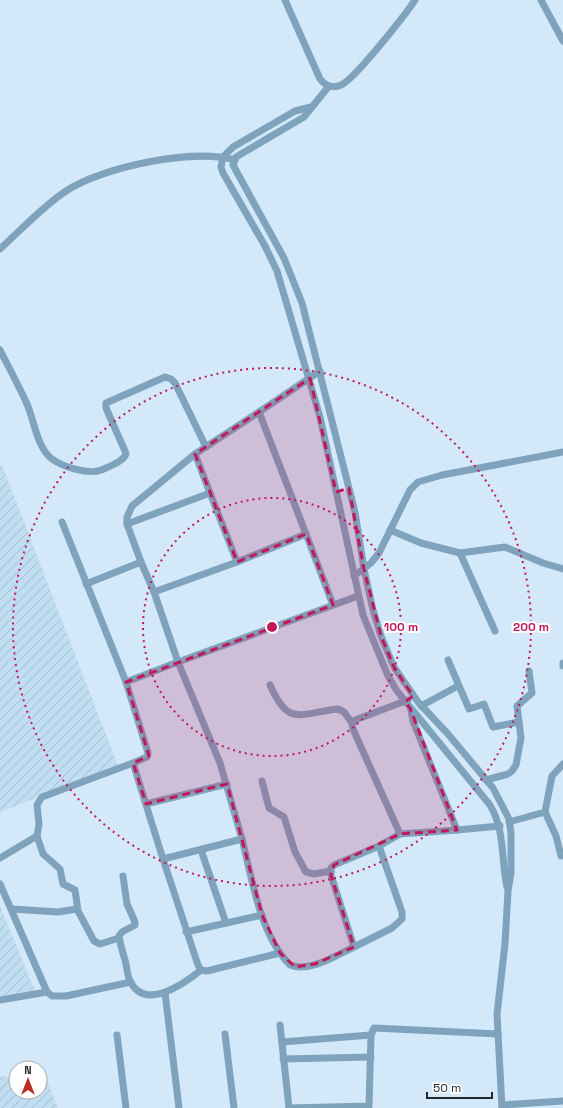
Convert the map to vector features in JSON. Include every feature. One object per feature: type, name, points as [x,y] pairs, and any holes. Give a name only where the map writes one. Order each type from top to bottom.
[{"type":"street","points":[[285,0],[320,79],[329,86],[343,85],[400,22],[415,0]]},
{"type":"street","points":[[541,0],[563,41]]},
{"type":"street","points":[[329,86],[311,107],[304,118],[240,155],[235,160],[235,169],[271,233],[302,303],[349,488],[364,569],[381,636],[394,667],[421,706],[448,734],[486,780],[504,806],[509,822],[511,833],[512,873],[508,891],[505,944],[498,1003],[502,1107],[563,1101]]},
{"type":"street","points":[[311,107],[294,111],[233,147],[223,156],[221,167],[265,246],[277,271],[310,378],[320,417],[363,615],[388,676],[405,702],[490,805],[500,826],[504,872],[508,891]]},
{"type":"street","points":[[0,249],[57,197],[100,174],[116,169],[172,159],[223,156],[235,160]]},
{"type":"street","points":[[0,350],[27,404],[42,444],[52,459],[84,473],[100,471],[123,459],[126,454],[125,450],[106,408],[106,403],[165,377],[171,379],[175,383],[203,441]]},
{"type":"street","points":[[320,371],[260,412],[203,441],[195,454],[132,506],[127,517],[127,524],[154,592],[178,662],[211,739],[227,784],[262,915],[280,952],[290,965],[300,967],[315,964],[392,928],[402,919],[402,912],[379,846]]},
{"type":"street","points":[[260,412],[333,605]]},
{"type":"street","points":[[354,576],[364,569],[379,553],[410,490],[418,482],[442,475],[563,452]]},
{"type":"street","points":[[195,454],[237,562]]},
{"type":"street","points":[[336,492],[349,488]]},
{"type":"street","points":[[127,524],[210,493]]},
{"type":"street","points":[[62,522],[126,682],[148,754],[147,757],[133,763],[40,798],[37,805],[39,824],[37,836],[43,854],[60,869],[63,884],[75,890],[77,909],[96,942],[100,944],[119,938]]},
{"type":"street","points":[[390,530],[421,543],[460,553],[505,547],[543,563],[563,569]]},
{"type":"street","points":[[154,592],[237,562],[306,534]]},
{"type":"street","points":[[460,553],[495,631]]},
{"type":"street","points":[[86,584],[141,562]]},
{"type":"street","points":[[126,682],[358,596]]},
{"type":"street","points":[[448,660],[469,709],[485,705],[493,727],[519,722]]},
{"type":"street","points":[[486,780],[508,774],[515,768],[521,741],[517,706],[532,693],[529,671]]},
{"type":"street","points":[[270,685],[281,706],[290,714],[299,715],[338,709],[344,712],[352,723],[353,729],[400,834]]},
{"type":"street","points":[[421,706],[458,686]]},
{"type":"street","points":[[352,723],[355,720],[405,702],[413,696]]},
{"type":"street","points":[[410,708],[413,721],[457,830]]},
{"type":"street","points":[[133,763],[186,932],[201,970]]},
{"type":"street","points":[[561,856],[556,836],[545,812],[552,776],[563,764]]},
{"type":"street","points":[[262,781],[269,808],[284,817],[295,852],[306,872],[314,874],[331,871]]},
{"type":"street","points":[[146,804],[227,784]]},
{"type":"street","points":[[509,822],[545,812]]},
{"type":"street","points":[[354,947],[331,871],[334,865],[379,846],[400,834],[500,826]]},
{"type":"street","points":[[0,858],[37,836]]},
{"type":"street","points":[[163,860],[242,839]]},
{"type":"street","points":[[201,850],[226,923]]},
{"type":"street","points":[[123,876],[127,904],[135,922],[133,926],[122,932],[119,938],[131,982],[141,992],[154,994],[165,993],[186,982],[201,970],[207,971],[280,952]]},
{"type":"street","points":[[0,884],[47,992],[52,996],[59,997],[131,982]]},
{"type":"street","points":[[12,909],[58,912],[77,909]]},
{"type":"street","points":[[186,932],[262,915]]},
{"type":"street","points":[[0,1000],[47,992]]},
{"type":"street","points":[[165,993],[179,1108]]},
{"type":"street","points":[[280,1025],[289,1108],[370,1106],[371,1035],[372,1029],[377,1027],[498,1034]]},
{"type":"street","points":[[225,1034],[234,1108]]},
{"type":"street","points":[[117,1035],[126,1108]]},
{"type":"street","points":[[282,1042],[371,1035]]},
{"type":"street","points":[[283,1059],[371,1057]]},
{"type":"highlighted area","points":[[310,378],[336,492],[349,488],[364,569],[381,636],[394,667],[413,696],[405,702],[410,708],[457,830],[400,834],[334,865],[331,875],[354,947],[315,964],[295,967],[280,953],[262,915],[227,784],[146,804],[133,763],[149,756],[126,682],[333,605],[306,534],[237,562],[195,454]]},
{"type":"shaded area","points":[[2,465],[118,766],[0,812],[0,466]]},
{"type":"shaded area","points":[[0,906],[35,991],[0,1003]]},
{"type":"shaded area","points":[[0,1076],[8,1077],[8,1100],[48,1100],[48,1083],[58,1108],[0,1108]]}]
